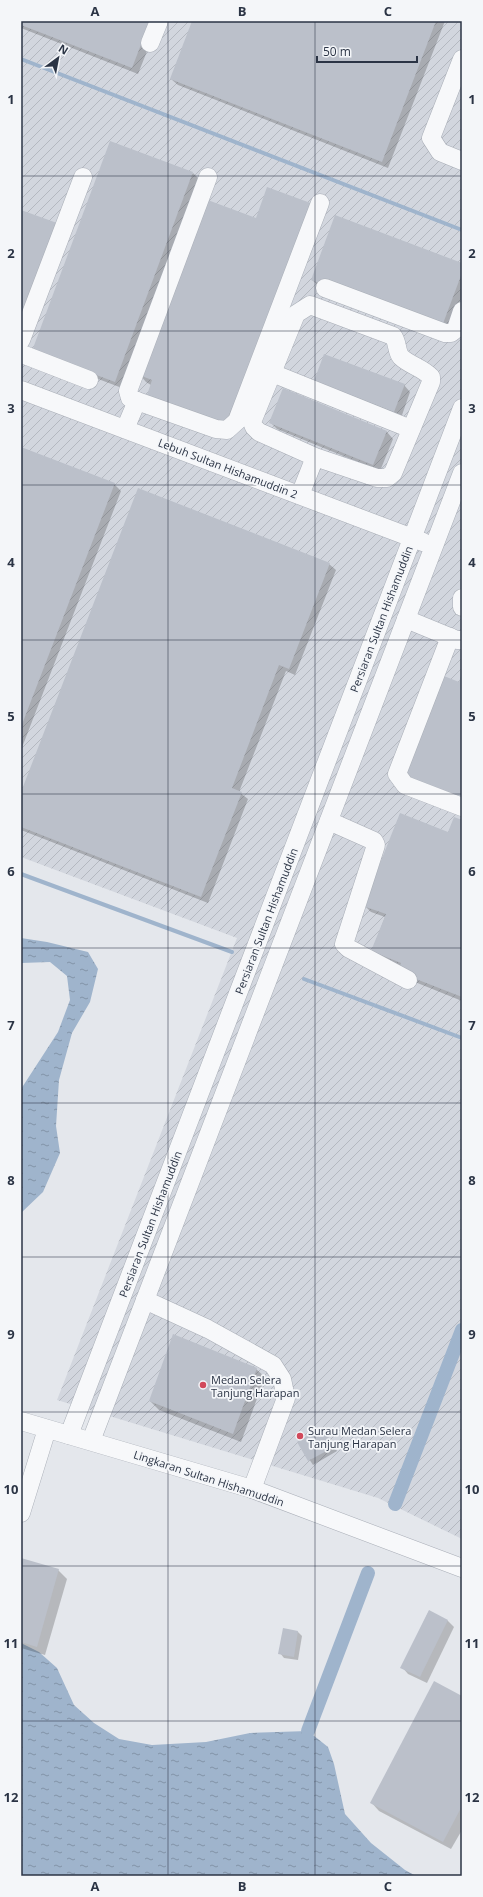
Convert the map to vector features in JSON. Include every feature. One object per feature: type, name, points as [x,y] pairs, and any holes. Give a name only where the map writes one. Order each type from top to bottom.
[{"type":"street","points":[[150,43],[159,21]]},
{"type":"street","points":[[462,59],[431,138],[440,152],[462,161]]},
{"type":"street","points":[[83,177],[21,351],[89,380]]},
{"type":"street","points":[[208,177],[128,391],[130,398],[216,429],[227,430],[238,421],[320,203]]},
{"type":"street","points":[[326,288],[444,333],[452,334],[456,329],[462,311]]},
{"type":"street","points":[[310,305],[393,336],[397,341],[399,354],[403,359],[428,373],[431,377],[431,382],[393,473],[387,478],[377,478],[315,457],[259,432],[254,427],[252,422],[272,373],[296,314],[303,308],[310,305]]},
{"type":"street","points":[[272,373],[412,429]]},
{"type":"street","name":"Lebuh Sultan Hishamuddin 2","points":[[21,390],[434,546]]},
{"type":"street","points":[[125,429],[137,401]]},
{"type":"street","name":"Persiaran Sultan Hishamuddin","points":[[69,1435],[462,408]]},
{"type":"street","points":[[300,495],[315,457]]},
{"type":"street","name":"Persiaran Sultan Hishamuddin","points":[[91,1441],[462,473]]},
{"type":"street","points":[[462,598],[462,607]]},
{"type":"street","points":[[406,619],[456,638],[397,774],[405,785],[462,807]]},
{"type":"street","points":[[329,821],[374,841],[376,845],[344,944],[348,948],[408,980]]},
{"type":"street","points":[[169,1175],[190,1182]]},
{"type":"street","points":[[145,1300],[208,1329],[273,1365],[282,1379],[286,1398],[252,1489]]},
{"type":"street","name":"Lingkaran Sultan Hishamuddin","points":[[21,1422],[91,1441],[252,1489],[461,1566]]},
{"type":"street","points":[[21,1513],[47,1429]]},
{"type":"shaded area","points":[[21,21],[462,21],[462,1539],[378,1498],[57,1400],[237,938],[21,857]]},
{"type":"water","points":[[21,938],[47,942],[88,952],[98,969],[90,1002],[72,1033],[59,1080],[56,1126],[60,1153],[43,1192],[21,1213],[21,1089],[58,1032],[70,1000],[67,976],[50,962],[21,963]]},
{"type":"water","points":[[21,1643],[39,1652],[57,1668],[74,1705],[94,1723],[119,1739],[152,1745],[206,1742],[250,1733],[308,1731],[328,1747],[334,1764],[345,1814],[371,1843],[405,1870],[416,1876],[21,1876]]},
{"type":"building","points":[[21,21],[150,21],[132,68],[21,25]]},
{"type":"building","points":[[192,21],[436,21],[382,162],[170,79]]},
{"type":"building","points":[[110,141],[193,172],[115,382],[32,351]]},
{"type":"building","points":[[267,187],[316,205],[238,413],[231,410],[224,428],[146,398],[152,380],[139,375],[205,199],[256,218]]},
{"type":"building","points":[[21,210],[57,223],[21,322]]},
{"type":"building","points":[[335,215],[462,263],[462,273],[441,329],[311,280]]},
{"type":"building","points":[[324,354],[405,384],[394,412],[314,381]]},
{"type":"building","points":[[283,388],[387,431],[373,465],[269,423]]},
{"type":"building","points":[[21,447],[115,483],[21,727]]},
{"type":"building","points":[[138,488],[330,563],[289,669],[279,665],[232,788],[242,792],[201,897],[21,827],[21,792]]},
{"type":"building","points":[[462,673],[462,797],[406,776],[444,676],[459,682]]},
{"type":"building","points":[[400,813],[448,832],[454,817],[462,820],[462,997],[398,972],[401,963],[371,951],[386,914],[363,906]]},
{"type":"building","name":"Medan Selera Tanjung Harapan","points":[[173,1334],[257,1368],[233,1434],[149,1401]]},
{"type":"building","points":[[322,1427],[334,1447],[308,1461],[297,1442]]},
{"type":"building","points":[[21,1558],[59,1569],[37,1647],[21,1642]]},
{"type":"building","points":[[429,1610],[448,1620],[420,1677],[400,1668]]},
{"type":"building","points":[[283,1628],[298,1631],[294,1657],[278,1654]]},
{"type":"building","points":[[434,1681],[462,1696],[462,1806],[443,1842],[370,1803]]},
{"type":"waterway","points":[[21,59],[462,230]]},
{"type":"waterway","points":[[21,874],[232,952]]},
{"type":"waterway","points":[[304,979],[462,1038]]},
{"type":"waterway","points":[[395,1504],[462,1330]]},
{"type":"waterway","points":[[308,1731],[368,1573]]},
{"type":"place","name":"Medan Selera Tanjung Harapan","points":[[203,1385]]},
{"type":"place","name":"Surau Medan Selera Tanjung Harapan","points":[[300,1436]]}]
